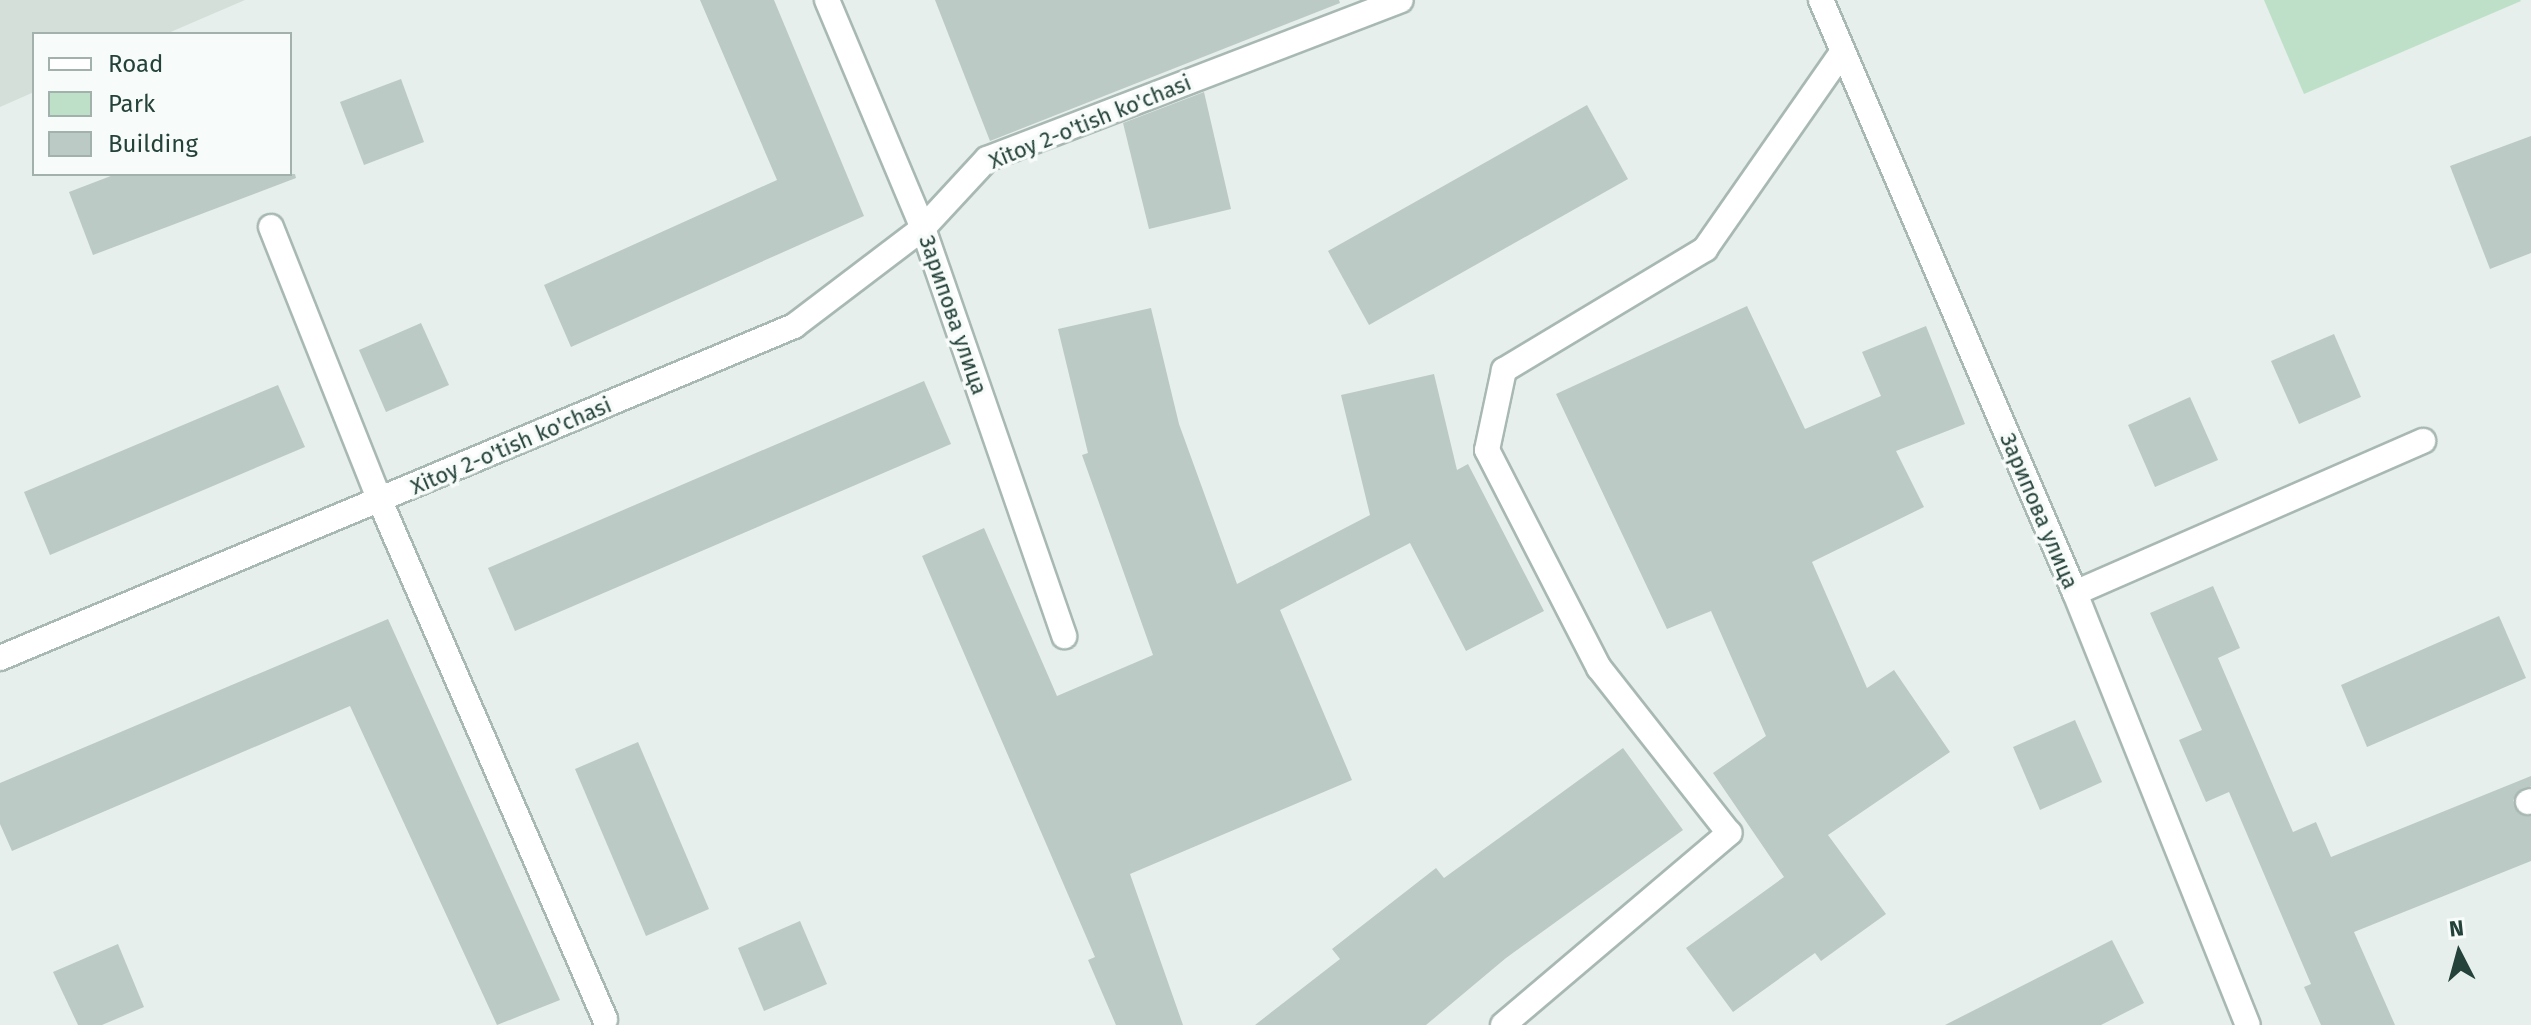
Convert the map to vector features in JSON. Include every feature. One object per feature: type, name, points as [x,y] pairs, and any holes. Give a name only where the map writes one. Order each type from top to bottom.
[{"type":"street","name":"Зарипова улица","points":[[827,0],[923,228],[1064,636]]},
{"type":"street","name":"Xitoy 2-o'tish ko'chasi","points":[[0,658],[794,326],[923,228],[987,159],[1401,0]]},
{"type":"street","name":"Зарипова улица","points":[[1821,0],[1841,54],[2075,593],[2248,1025]]},
{"type":"street","points":[[1503,1025],[1729,833],[1599,668],[1487,450],[1504,370],[1705,249],[1841,54]]},
{"type":"street","points":[[271,227],[380,501],[605,1019]]},
{"type":"street","points":[[2075,593],[2423,441]]},
{"type":"shaded area","points":[[0,0],[245,0],[171,32],[32,32],[32,93],[0,107]]},
{"type":"green space","points":[[2264,0],[2520,0],[2521,1],[2304,94]]},
{"type":"building","points":[[700,0],[774,0],[864,216],[571,347],[544,285],[777,180]]},
{"type":"building","points":[[935,0],[1339,0],[1340,3],[990,141]]},
{"type":"building","points":[[401,79],[424,142],[364,165],[340,102]]},
{"type":"building","points":[[1204,92],[1231,209],[1149,229],[1123,123]]},
{"type":"building","points":[[1587,105],[1628,179],[1369,325],[1328,251]]},
{"type":"building","points":[[2531,136],[2531,253],[2490,269],[2450,166]]},
{"type":"building","points":[[295,174],[296,178],[93,255],[69,192],[111,176]]},
{"type":"building","points":[[1747,306],[1805,429],[1881,396],[1862,352],[1926,326],[1965,424],[1896,451],[1924,507],[1812,562],[1867,688],[1894,670],[1950,752],[1828,835],[1886,914],[1821,961],[1815,953],[1733,1012],[1686,948],[1784,877],[1713,773],[1766,736],[1711,611],[1667,629],[1556,394]]},
{"type":"building","points":[[1151,308],[1179,424],[1237,584],[1370,515],[1341,395],[1434,374],[1457,470],[1468,464],[1544,611],[1466,651],[1410,543],[1280,610],[1352,780],[1130,874],[1183,1025],[1116,1025],[1088,960],[1095,957],[922,556],[984,528],[1057,696],[1153,655],[1082,455],[1088,453],[1058,329]]},
{"type":"building","points":[[421,323],[449,385],[386,412],[359,350]]},
{"type":"building","points":[[2334,334],[2361,397],[2299,424],[2271,361]]},
{"type":"building","points":[[924,381],[951,444],[515,631],[488,568]]},
{"type":"building","points":[[278,385],[305,447],[50,555],[24,492]]},
{"type":"building","points":[[2190,397],[2218,460],[2155,487],[2128,425]]},
{"type":"building","points":[[2213,586],[2240,648],[2218,658],[2293,832],[2316,822],[2331,857],[2531,776],[2531,786],[2513,800],[2518,813],[2531,816],[2531,861],[2354,932],[2395,1025],[2321,1025],[2304,987],[2311,984],[2229,792],[2206,802],[2179,740],[2202,730],[2150,613]]},
{"type":"building","points":[[2499,616],[2526,678],[2367,747],[2341,685]]},
{"type":"building","points":[[388,619],[560,1000],[497,1025],[350,706],[12,851],[0,824],[0,783]]},
{"type":"building","points":[[2075,720],[2102,782],[2040,810],[2013,747]]},
{"type":"building","points":[[638,742],[709,909],[646,936],[575,769]]},
{"type":"building","points":[[1623,748],[1683,830],[1506,958],[1426,1025],[1255,1025],[1340,959],[1332,949],[1436,868],[1444,878]]},
{"type":"building","points":[[800,921],[827,984],[764,1011],[738,948]]},
{"type":"building","points":[[2112,940],[2144,1003],[2101,1025],[1945,1025]]},
{"type":"building","points":[[118,944],[144,1007],[102,1025],[78,1025],[53,972]]}]
